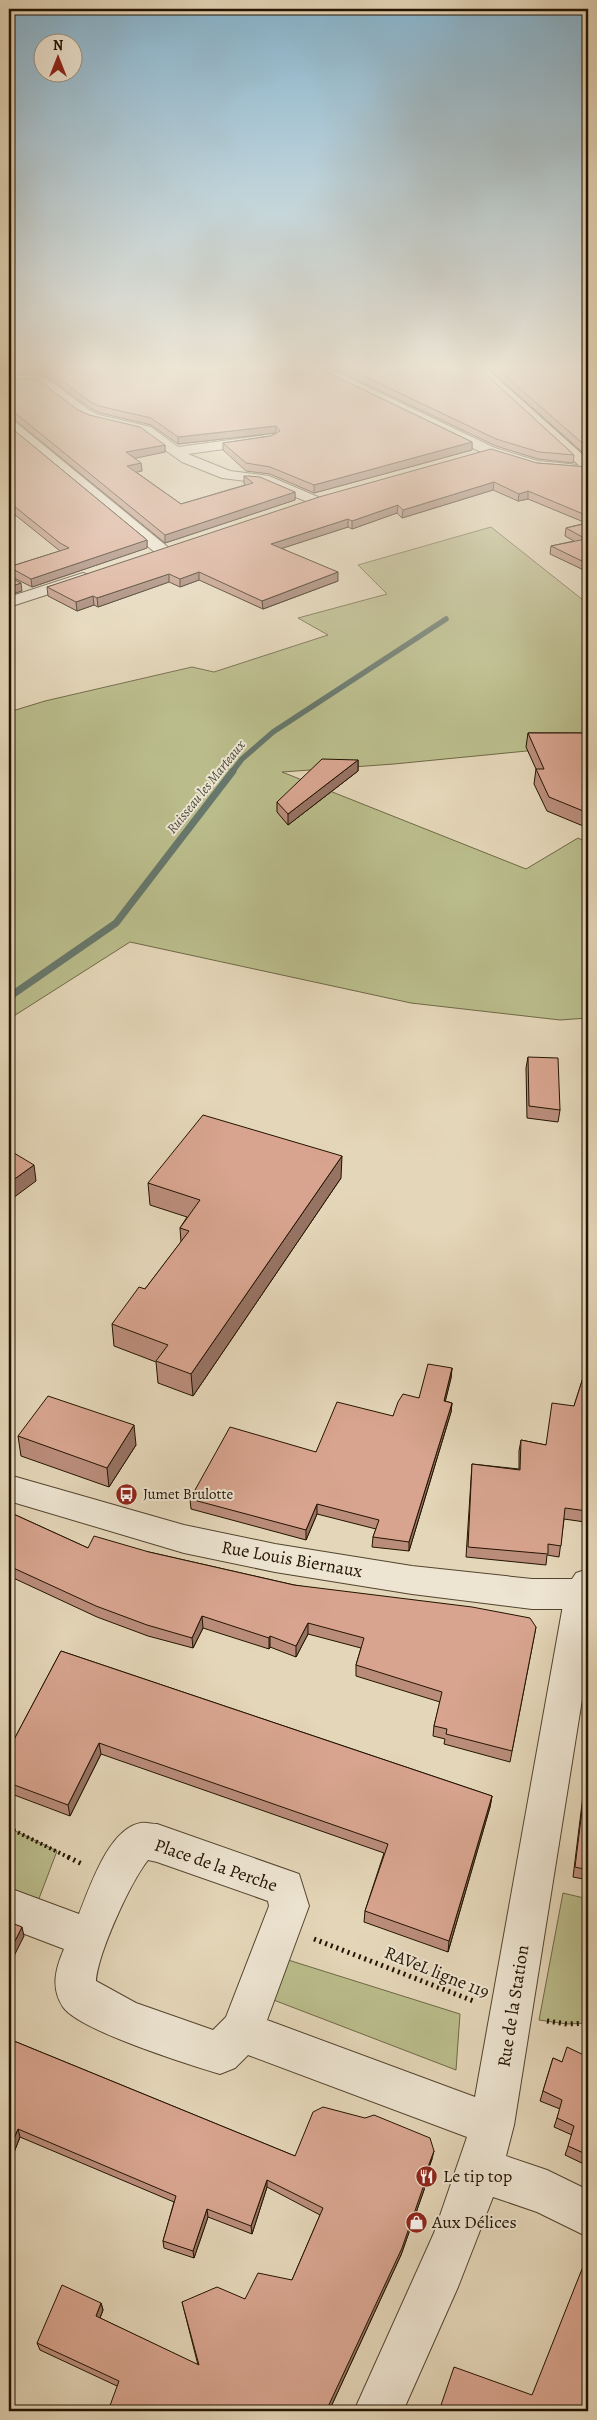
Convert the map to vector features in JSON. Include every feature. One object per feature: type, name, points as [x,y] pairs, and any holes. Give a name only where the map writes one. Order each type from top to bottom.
[{"type":"street","points":[[78,481],[163,551]]},
{"type":"street","points":[[269,481],[313,500]]},
{"type":"street","points":[[294,506],[329,496]]},
{"type":"street","points":[[145,557],[182,544]]},
{"type":"street","points":[[9,602],[100,572]]},
{"type":"street","name":"Rue Louis Biernaux","points":[[9,1488],[184,1539],[275,1558],[412,1580],[522,1593],[585,1589]]},
{"type":"street","name":"Rue de la Station","points":[[378,2411],[454,2239],[481,2170],[492,2125],[585,1589]]},
{"type":"street","name":"Place de la Perche","points":[[142,1841],[157,1843],[285,1888],[289,1906],[281,1926],[242,2031],[220,2053],[138,2024],[85,2000],[78,1993],[75,1980],[77,1967],[113,1880],[133,1848],[142,1841]]},
{"type":"street","points":[[9,1908],[89,1938]]},
{"type":"street","points":[[242,2031],[297,2054],[432,2101],[492,2125]]},
{"type":"street","points":[[481,2170],[547,2193],[588,2214]]},
{"type":"path","points":[[9,1828],[113,1880]]},
{"type":"path","name":"RAVeL ligne 119","points":[[281,1926],[511,2016],[567,2024],[588,2022]]},
{"type":"green space","points":[[491,527],[588,604],[588,745],[394,764],[282,772],[526,869],[578,838],[588,843],[588,1018],[560,1020],[411,1003],[130,942],[9,1019],[9,712],[45,701],[192,667],[214,672],[328,635],[298,618],[387,594],[358,565]]},
{"type":"green space","points":[[9,1828],[57,1851],[32,1917],[9,1909]]},
{"type":"green space","points":[[563,1893],[588,1899],[588,2023],[567,2024],[539,2020]]},
{"type":"green space","points":[[285,1959],[460,2014],[456,2070],[271,1999]]},
{"type":"building","points":[[9,481],[75,481],[147,540],[31,579],[9,567],[69,548],[60,543],[9,502]]},
{"type":"building","points":[[99,481],[148,481],[181,504],[253,483],[250,481],[269,481],[295,492],[165,535]]},
{"type":"building","points":[[304,481],[329,481],[314,485]]},
{"type":"building","points":[[377,481],[588,481],[588,516],[528,491],[519,494],[494,482],[403,510],[398,505],[352,521],[348,519],[271,544],[338,572],[262,601],[199,572],[180,579],[169,574],[97,598],[93,596],[76,602],[47,587],[319,497]]},
{"type":"building","points":[[588,523],[588,564],[551,546],[586,539],[566,528]]},
{"type":"building","points":[[9,577],[21,583],[9,587]]},
{"type":"building","points":[[528,733],[588,733],[588,813],[549,797],[536,769],[544,769]]},
{"type":"building","points":[[322,759],[358,760],[288,814],[277,802]]},
{"type":"building","points":[[528,1057],[558,1058],[560,1110],[529,1106]]},
{"type":"building","points":[[203,1115],[342,1156],[191,1374],[156,1361],[168,1345],[112,1324],[139,1287],[145,1289],[189,1231],[180,1228],[200,1200],[148,1183]]},
{"type":"building","points":[[9,1150],[34,1165],[9,1183]]},
{"type":"building","points":[[588,1362],[587,1511],[565,1508],[561,1546],[548,1544],[548,1554],[468,1547],[472,1464],[520,1470],[521,1440],[546,1445],[552,1403],[574,1406]]},
{"type":"building","points":[[428,1364],[452,1368],[444,1401],[452,1403],[409,1542],[373,1537],[379,1520],[317,1504],[306,1530],[190,1499],[230,1427],[316,1452],[337,1402],[393,1416],[403,1394],[419,1398]]},
{"type":"building","points":[[48,1396],[134,1425],[107,1468],[18,1436]]},
{"type":"building","points":[[9,1512],[88,1548],[94,1536],[149,1552],[294,1585],[472,1607],[530,1618],[536,1627],[512,1751],[446,1734],[447,1729],[434,1726],[442,1692],[356,1665],[364,1638],[308,1623],[296,1646],[270,1636],[269,1638],[202,1616],[192,1638],[147,1625],[96,1606],[9,1566]]},
{"type":"building","points":[[61,1651],[492,1796],[449,1941],[365,1911],[388,1844],[99,1743],[68,1805],[9,1783],[9,1749]]},
{"type":"building","points":[[588,1762],[588,1870],[575,1867]]},
{"type":"building","points":[[9,1922],[22,1927],[9,1953]]},
{"type":"building","points":[[9,2039],[295,2156],[313,2112],[323,2107],[365,2118],[374,2115],[430,2138],[434,2151],[402,2248],[326,2411],[108,2411],[119,2381],[37,2343],[62,2285],[101,2303],[96,2316],[199,2365],[182,2302],[217,2287],[245,2299],[258,2273],[292,2280],[323,2208],[267,2180],[251,2226],[207,2209],[193,2251],[163,2241],[176,2196],[18,2129],[9,2150]]},
{"type":"building","points":[[567,2047],[588,2057],[588,2155],[568,2146],[574,2126],[557,2118],[562,2100],[543,2091],[553,2058],[562,2062]]},
{"type":"building","points":[[586,2259],[588,2260],[588,2411],[439,2411],[454,2367],[532,2395]]},
{"type":"waterway","name":"Ruisseau les Marteaux","points":[[232,772],[242,759],[273,732],[446,619]]},
{"type":"waterway","name":"Ruisseau les Marteaux","points":[[9,997],[116,923],[233,771]]},
{"type":"place","name":"Jumet Brulotte","points":[[127,1494]]},
{"type":"place","name":"Le tip top","points":[[427,2176]]},
{"type":"place","name":"Aux Délices","points":[[416,2222]]}]
